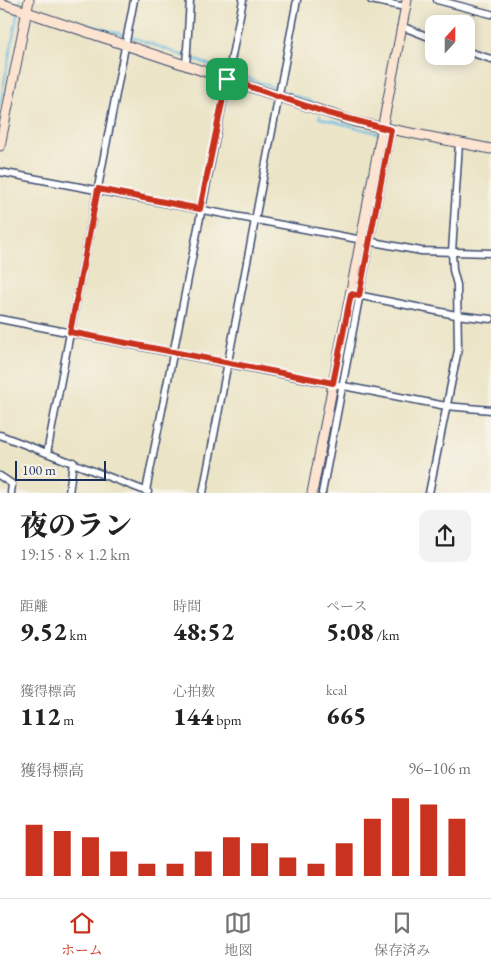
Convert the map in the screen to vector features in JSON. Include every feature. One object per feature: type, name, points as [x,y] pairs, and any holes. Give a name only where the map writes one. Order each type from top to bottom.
[{"type":"main road","points":[[0,146],[29,0]]},
{"type":"main road","points":[[0,3],[279,97],[387,130],[491,149]]},
{"type":"main road","points":[[312,493],[338,384],[387,130],[401,26],[406,3]]},
{"type":"street","points":[[47,453],[134,0]]},
{"type":"street","points":[[186,66],[190,0]]},
{"type":"street","points":[[0,435],[148,492],[200,209],[243,0]]},
{"type":"street","points":[[203,493],[298,0]]},
{"type":"street","points":[[371,0],[406,3]]},
{"type":"street","points":[[437,0],[491,14]]},
{"type":"street","points":[[401,26],[425,35]]},
{"type":"street","points":[[475,54],[491,59]]},
{"type":"street","points":[[429,493],[458,350],[457,285],[453,270],[452,252],[459,143]]},
{"type":"street","points":[[0,172],[421,251],[491,253]]},
{"type":"street","points":[[355,295],[456,315],[491,319]]},
{"type":"street","points":[[0,319],[446,406],[491,410]]},
{"type":"street","points":[[322,493],[338,384]]},
{"type":"street","points":[[69,493],[74,462]]},
{"type":"street","points":[[0,476],[12,484],[11,493]]},
{"type":"waterway","points":[[19,6],[20,0]]},
{"type":"waterway","points":[[0,104],[18,11]]},
{"type":"waterway","points":[[77,21],[125,35]]},
{"type":"waterway","points":[[130,36],[184,56]]},
{"type":"waterway","points":[[188,57],[226,71]]},
{"type":"waterway","points":[[231,72],[278,89]]},
{"type":"waterway","points":[[283,91],[323,106]]},
{"type":"waterway","points":[[320,115],[319,118],[377,133]]},
{"type":"waterway","points":[[317,493],[386,136],[384,136]]},
{"type":"route","points":[[227,79],[355,122],[391,130],[359,296],[351,294],[333,383],[70,332],[98,189],[200,209],[227,79]]}]
